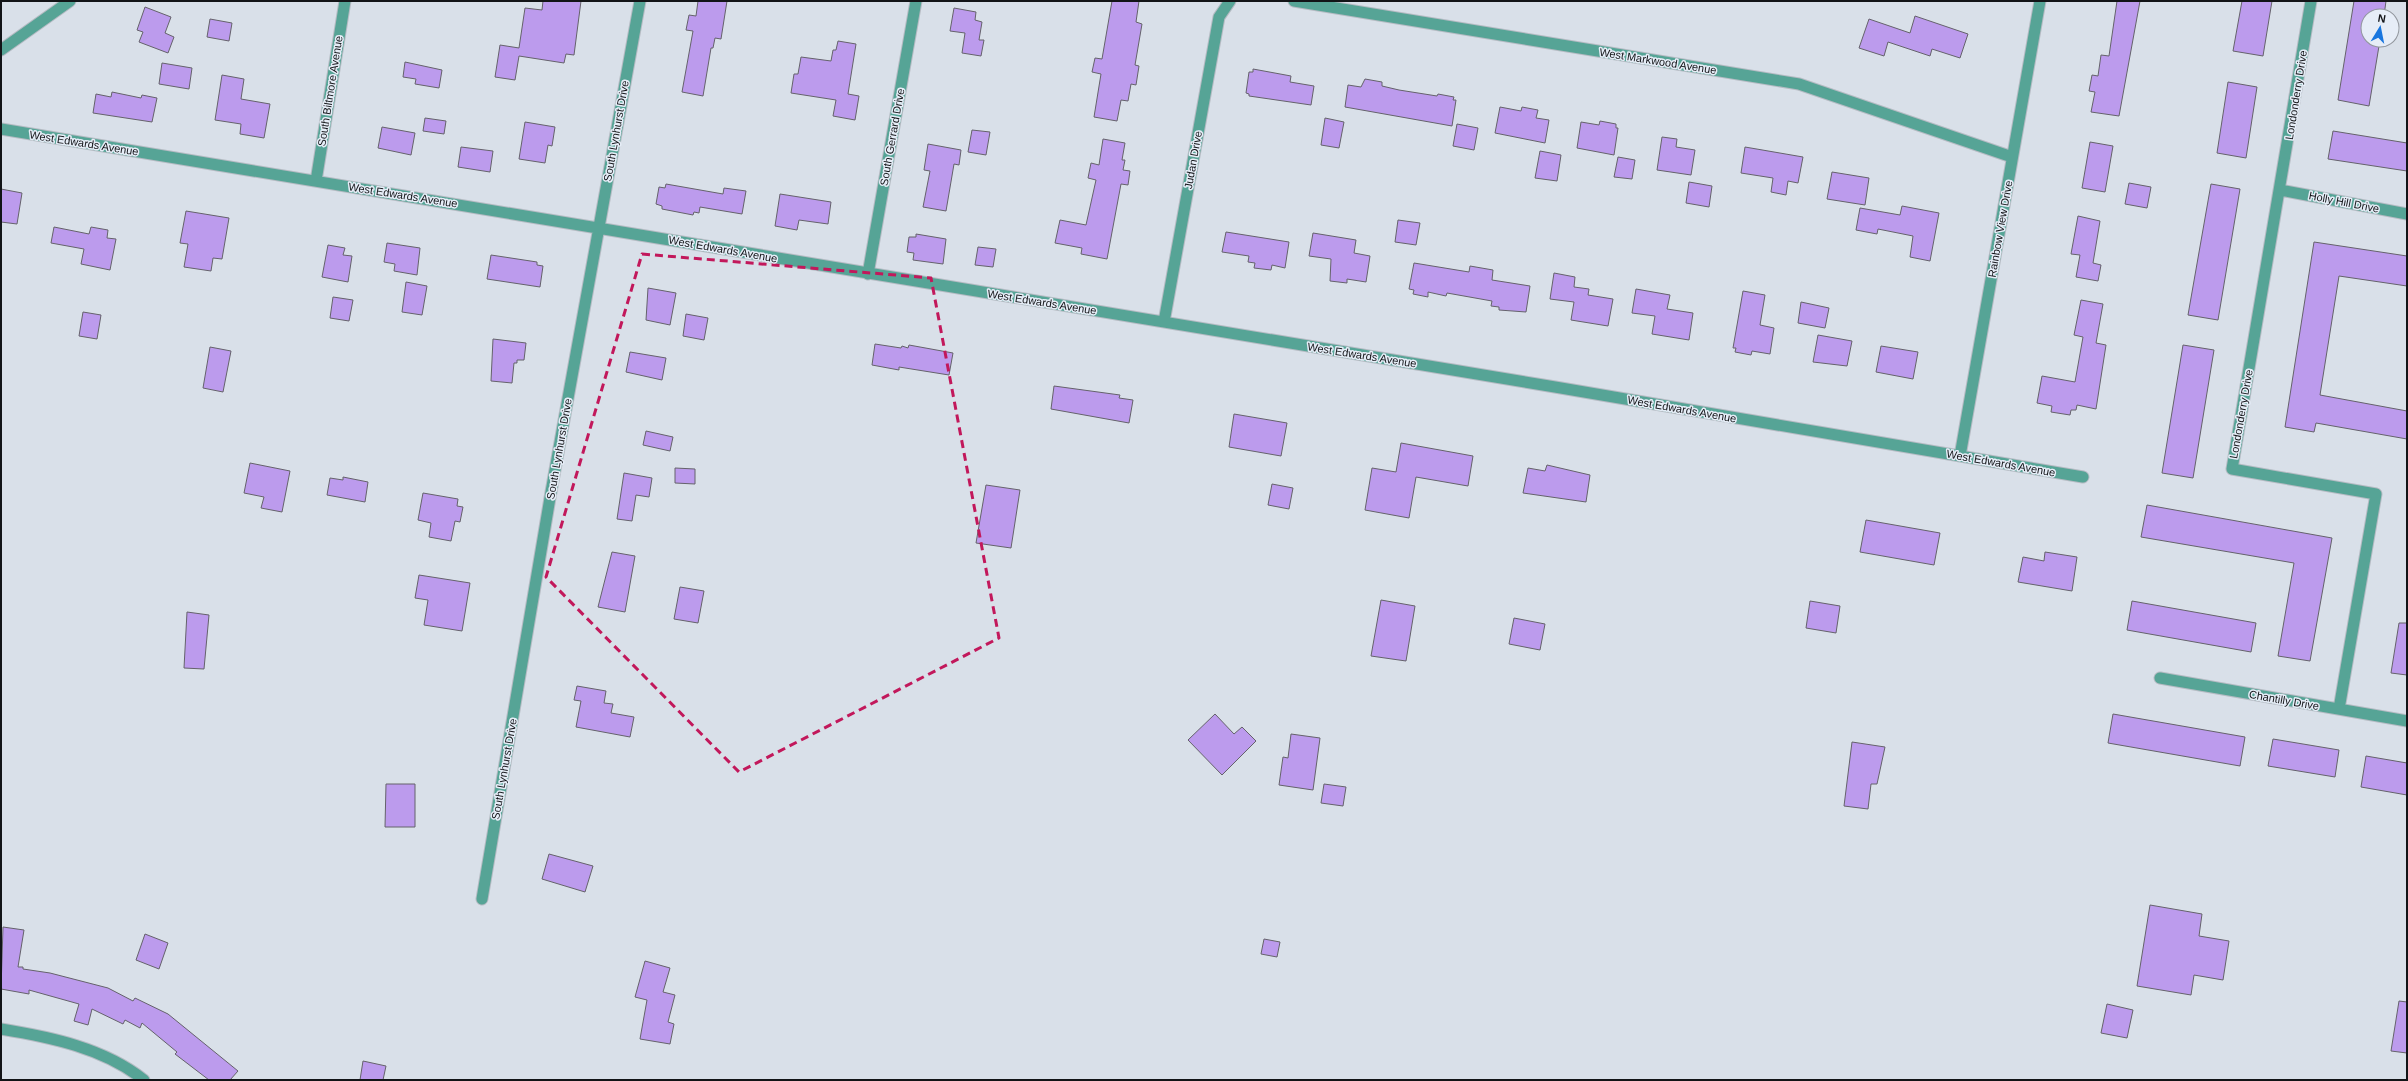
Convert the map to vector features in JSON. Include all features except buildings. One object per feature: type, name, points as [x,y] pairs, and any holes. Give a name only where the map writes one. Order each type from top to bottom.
[{"type":"street","points":[[1,50],[70,1]]},
{"type":"street","name":"South Biltmore Avenue","points":[[316,181],[345,1]]},
{"type":"street","name":"South Lynhurst Drive","points":[[482,899],[640,1]]},
{"type":"street","name":"South Gerrard Drive","points":[[868,274],[916,1]]},
{"type":"street","name":"Judan Drive","points":[[1164,322],[1219,17],[1230,1]]},
{"type":"street","name":"West Markwood Avenue","points":[[1294,1],[1799,84],[2012,157]]},
{"type":"street","name":"Rainbow View Drive","points":[[1960,456],[2040,1]]},
{"type":"street","name":"Londonderry Drive","points":[[2311,1],[2232,469],[2376,494],[2339,709]]},
{"type":"street","name":"West Edwards Avenue","points":[[1,130],[1164,322],[2083,477]]},
{"type":"street","name":"Holly Hill Drive","points":[[2280,190],[2407,214]]},
{"type":"street","name":"Chantilly Drive","points":[[2160,678],[2407,721]]},
{"type":"street","points":[[1,1029],[62,1041],[102,1055],[144,1080]]},
{"type":"highlighted area","points":[[642,254],[931,278],[999,638],[739,772],[546,577]]}]
